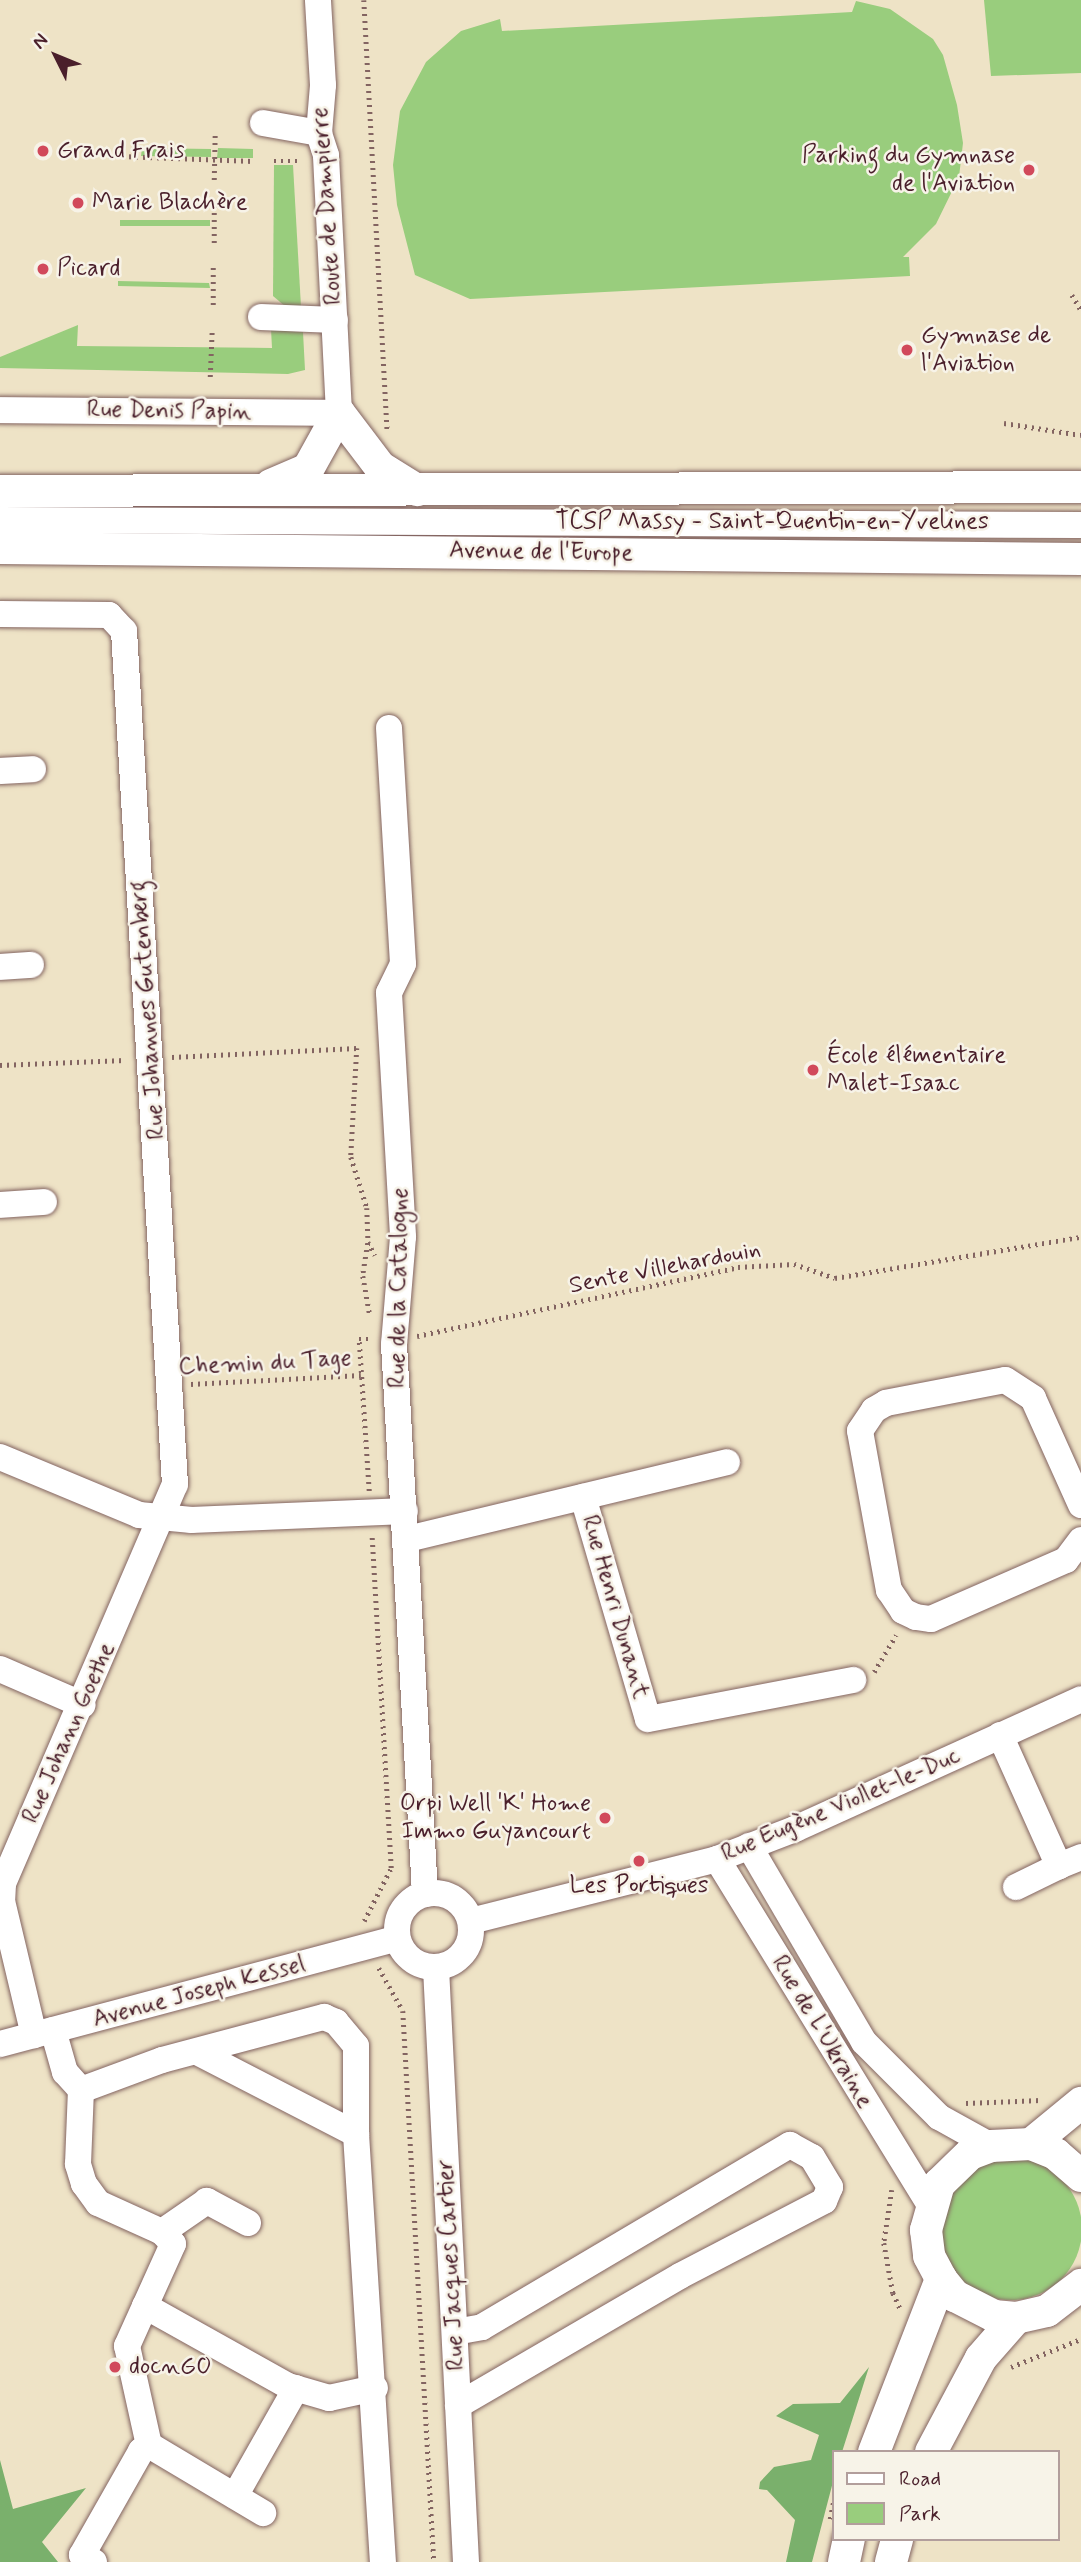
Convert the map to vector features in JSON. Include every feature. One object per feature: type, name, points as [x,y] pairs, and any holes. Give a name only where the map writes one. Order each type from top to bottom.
[{"type":"main road","points":[[264,489],[308,469],[339,413],[380,467],[418,491]]},
{"type":"main road","points":[[0,491],[1081,487]]},
{"type":"main road","name":"Avenue de l'Europe","points":[[0,548],[1081,559]]},
{"type":"main road","points":[[1031,2144],[1081,2103]]},
{"type":"main road","points":[[1016,2318],[973,2308],[941,2279],[929,2256],[926,2230],[929,2204],[953,2167],[990,2146],[1031,2144],[1056,2154],[1081,2176]]},
{"type":"main road","points":[[875,2450],[941,2279]]},
{"type":"main road","points":[[932,2450],[981,2358],[1016,2318],[1075,2298]]},
{"type":"main road","points":[[844,2562],[849,2541]]},
{"type":"main road","points":[[891,2562],[896,2541]]},
{"type":"street","name":"Route de Dampierre","points":[[318,0],[323,85],[318,99],[319,133],[326,155],[339,413]]},
{"type":"street","points":[[292,127],[307,117],[318,99]]},
{"type":"street","points":[[263,123],[319,133]]},
{"type":"street","points":[[261,317],[335,320]]},
{"type":"street","name":"Rue Denis Papin","points":[[0,410],[339,413]]},
{"type":"street","name":"TCSP Massy - Saint-Quentin-en-Yvelines","points":[[0,520],[1081,525]]},
{"type":"street","name":"Rue Johannes Gutenberg","points":[[0,614],[109,615],[124,631],[175,1483],[162,1517]]},
{"type":"street","name":"Rue de la Catalogne","points":[[389,728],[403,964],[389,993],[403,1237],[394,1344],[425,1894]]},
{"type":"street","points":[[0,771],[33,769]]},
{"type":"street","points":[[0,967],[31,965]]},
{"type":"street","points":[[0,1205],[44,1202]]},
{"type":"street","points":[[1079,1495],[1033,1398],[1005,1380],[886,1403],[874,1410],[860,1431],[860,1445],[889,1590],[908,1613],[931,1619],[1066,1560],[1081,1540]]},
{"type":"street","points":[[0,1457],[129,1514],[192,1520],[405,1511]]},
{"type":"street","name":"Rue Henri Dunant","points":[[407,1539],[727,1462]]},
{"type":"street","name":"Rue Henri Dunant","points":[[583,1497],[648,1719],[853,1680]]},
{"type":"street","name":"Rue Johann Goethe","points":[[81,2090],[65,2072],[63,2060],[43,2032],[2,1901],[1,1884],[83,1705],[162,1517]]},
{"type":"street","points":[[0,1669],[83,1705]]},
{"type":"street","name":"Rue Eugène Viollet-le-Duc","points":[[471,1921],[717,1860],[1081,1699]]},
{"type":"street","points":[[1000,1735],[1070,1861],[1016,1887]]},
{"type":"street","name":"Rue de L'Ukraine","points":[[749,1846],[864,2042],[930,2109],[990,2146]]},
{"type":"street","name":"Rue de L'Ukraine","points":[[717,1860],[929,2204]]},
{"type":"street","points":[[425,1894],[448,1895],[466,1910],[471,1921],[465,1952],[436,1968],[407,1956],[397,1938],[405,1906],[425,1894]]},
{"type":"street","name":"Avenue Joseph Kessel","points":[[0,2044],[397,1938]]},
{"type":"street","name":"Rue Jacques Cartier","points":[[436,1968],[466,2562]]},
{"type":"street","points":[[94,2562],[82,2555],[149,2445],[127,2346],[173,2244],[162,2232],[109,2211],[84,2184],[77,2138],[81,2090],[197,2052],[324,2017],[336,2022],[356,2046],[356,2134],[375,2388],[383,2562]]},
{"type":"street","points":[[197,2052],[356,2134]]},
{"type":"street","points":[[455,2332],[482,2327],[790,2145],[812,2157],[830,2187],[824,2201],[680,2276],[458,2405]]},
{"type":"street","points":[[162,2232],[207,2200],[248,2223]]},
{"type":"street","points":[[145,2306],[296,2388],[329,2398],[375,2388]]},
{"type":"street","points":[[235,2496],[296,2388]]},
{"type":"street","points":[[149,2445],[263,2513]]},
{"type":"path","points":[[364,0],[388,435]]},
{"type":"path","points":[[214,180],[215,133]]},
{"type":"path","points":[[94,155],[253,161]]},
{"type":"path","points":[[274,161],[303,161]]},
{"type":"path","points":[[214,204],[214,243]]},
{"type":"path","points":[[213,266],[213,305]]},
{"type":"path","points":[[1072,295],[1081,310]]},
{"type":"path","points":[[210,377],[212,329]]},
{"type":"path","points":[[1004,423],[1081,435]]},
{"type":"path","points":[[0,1065],[357,1048],[351,1157],[367,1208],[368,1242],[363,1276],[375,1326]]},
{"type":"path","name":"Sente Villehardouin","points":[[420,1336],[738,1267],[794,1264],[835,1278],[1081,1237]]},
{"type":"path","points":[[368,1242],[400,1279]]},
{"type":"path","name":"Chemin du Tage","points":[[170,1385],[361,1375]]},
{"type":"path","points":[[853,1680],[877,1671],[908,1613]]},
{"type":"path","points":[[962,2103],[1018,2098],[1047,2102]]},
{"type":"path","points":[[893,2183],[884,2243],[893,2293],[906,2319]]},
{"type":"path","points":[[1004,2370],[1081,2339]]},
{"type":"green space","points":[[984,0],[1081,0],[1081,73],[991,76]]},
{"type":"green space","points":[[856,1],[890,9],[933,39],[943,55],[957,105],[963,143],[959,177],[936,224],[903,257],[909,257],[910,276],[470,299],[415,275],[397,205],[393,165],[400,111],[426,62],[461,31],[500,19],[502,31],[852,12]]},
{"type":"green space","points":[[142,148],[211,149],[211,157],[141,156]]},
{"type":"green space","points":[[218,148],[253,149],[253,158],[217,158]]},
{"type":"green space","points":[[274,165],[293,165],[301,307],[286,307],[273,296]]},
{"type":"green space","points":[[120,220],[210,220],[210,226],[120,226]]},
{"type":"green space","points":[[118,281],[209,283],[210,288],[118,286]]},
{"type":"green space","points":[[78,325],[77,346],[272,348],[271,329],[303,332],[305,370],[288,374],[0,368],[0,357]]},
{"type":"green space","points":[[1011,2158],[1038,2163],[1061,2179],[1077,2202],[1082,2229],[1077,2256],[1061,2279],[1038,2295],[1011,2300],[984,2295],[961,2279],[945,2256],[940,2229],[945,2202],[961,2179],[984,2163]]},
{"type":"green space","points":[[869,2367],[843,2450],[832,2450],[832,2486],[812,2562],[786,2562],[795,2520],[767,2490],[759,2489],[760,2482],[774,2467],[811,2460],[819,2435],[776,2416],[793,2404],[840,2403]]},
{"type":"green space","points":[[0,2460],[13,2509],[86,2488],[42,2542],[58,2562],[0,2562]]},
{"type":"place","name":"Grand Frais","points":[[43,151]]},
{"type":"place","name":"Parking du Gymnase de l'Aviation","points":[[1029,170]]},
{"type":"place","name":"Marie Blachère","points":[[78,203]]},
{"type":"place","name":"Picard","points":[[43,269]]},
{"type":"place","name":"Gymnase de l'Aviation","points":[[907,350]]},
{"type":"place","name":"École élémentaire Malet-Isaac","points":[[813,1070]]},
{"type":"place","name":"Orpi Well 'K' Home Immo Guyancourt","points":[[605,1818]]},
{"type":"place","name":"Les Portiques","points":[[639,1861]]},
{"type":"place","name":"docnGO","points":[[115,2367]]}]
